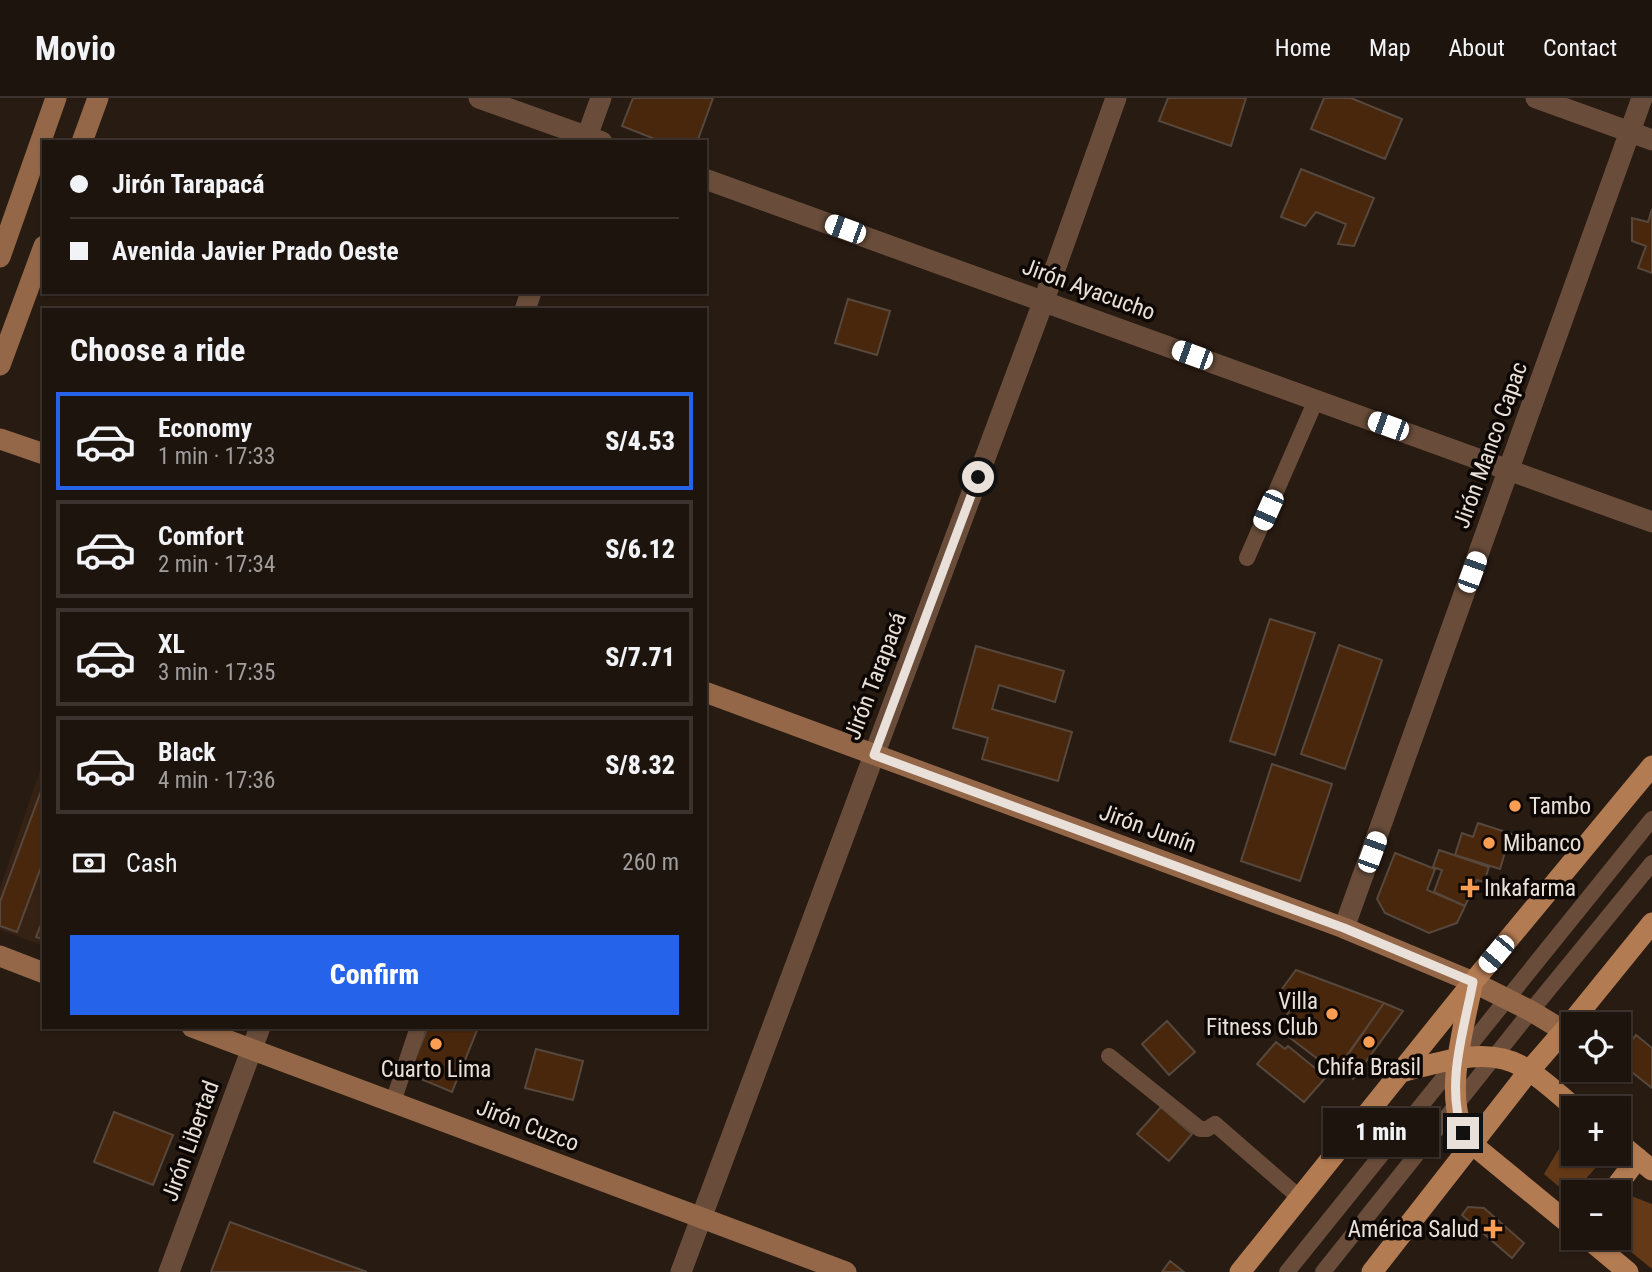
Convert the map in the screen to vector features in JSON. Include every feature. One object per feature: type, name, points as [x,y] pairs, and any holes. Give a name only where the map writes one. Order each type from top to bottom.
[{"type":"main road","points":[[1240,1272],[1473,982],[1652,766]]},
{"type":"main road","points":[[1579,1012],[1652,923]]},
{"type":"main road","points":[[1473,982],[1459,1058],[1456,1107],[1463,1133],[1472,1144],[1561,1217]]},
{"type":"main road","points":[[1372,1272],[1529,1071],[1561,1034]]},
{"type":"main road","points":[[1401,1072],[1459,1058],[1495,1058],[1514,1062],[1561,1097]]},
{"type":"main road","points":[[1626,1180],[1645,1164],[1631,1153]]},
{"type":"main road","points":[[1602,1250],[1628,1272]]},
{"type":"street","points":[[0,257],[56,98]]},
{"type":"street","points":[[83,140],[98,98]]},
{"type":"street","points":[[479,98],[592,140],[601,98]]},
{"type":"street","name":"Jirón Tarapacá","points":[[681,1272],[1044,300],[1116,98]]},
{"type":"street","points":[[1536,98],[1652,140]]},
{"type":"street","name":"Jirón Manco Capac","points":[[1344,928],[1642,98]]},
{"type":"street","name":"Jirón Ayacucho","points":[[707,180],[1652,522]]},
{"type":"street","points":[[0,365],[42,251]]},
{"type":"street","points":[[0,439],[42,453]]},
{"type":"street","name":"Jirón Junín","points":[[707,693],[1344,928],[1473,982],[1561,1029]]},
{"type":"street","points":[[0,957],[42,972]]},
{"type":"street","name":"Jirón Cuzco","points":[[197,1029],[846,1272]]},
{"type":"street","name":"Jirón Libertad","points":[[169,1272],[259,1029]]},
{"type":"lane","points":[[1247,558],[1316,400]]},
{"type":"lane","points":[[1287,1272],[1505,998],[1652,819]]},
{"type":"lane","points":[[1323,1272],[1652,863]]},
{"type":"lane","points":[[393,1102],[417,1029]]},
{"type":"lane","points":[[1109,1056],[1200,1129],[1207,1129],[1214,1124],[1300,1198]]},
{"type":"shaded area","points":[[42,765],[42,945],[0,930],[0,888]]},
{"type":"shaded area","points":[[1561,1145],[1561,1166],[1597,1166],[1585,1180],[1561,1180],[1561,1188],[1544,1174]]},
{"type":"shaded area","points":[[1631,1196],[1652,1204],[1652,1269],[1629,1250],[1631,1250]]},
{"type":"building","points":[[633,98],[713,98],[698,140],[657,140],[622,126]]},
{"type":"building","points":[[1168,98],[1246,98],[1231,146],[1159,121]]},
{"type":"building","points":[[1324,98],[1351,98],[1402,119],[1385,159],[1311,129]]},
{"type":"building","points":[[1301,169],[1374,198],[1354,246],[1338,244],[1346,224],[1316,212],[1305,226],[1281,217]]},
{"type":"building","points":[[1652,209],[1652,273],[1638,268],[1646,246],[1632,241],[1632,218],[1648,222]]},
{"type":"building","points":[[848,299],[890,311],[877,355],[835,343]]},
{"type":"building","points":[[1270,619],[1315,633],[1275,755],[1230,741]]},
{"type":"building","points":[[1339,645],[1382,660],[1345,769],[1301,754]]},
{"type":"building","points":[[976,646],[1064,671],[1055,702],[999,685],[992,709],[1072,732],[1058,781],[982,759],[988,738],[953,728]]},
{"type":"building","points":[[1272,764],[1332,784],[1300,881],[1241,861]]},
{"type":"building","points":[[42,788],[42,864],[17,932],[0,926],[0,902]]},
{"type":"building","name":"Mibanco","points":[[1478,823],[1521,837],[1516,852],[1506,849],[1500,869],[1455,855],[1462,833],[1473,837]]},
{"type":"building","points":[[1439,850],[1489,867],[1484,882],[1477,880],[1465,906],[1434,892],[1442,870],[1433,867]]},
{"type":"building","points":[[1395,853],[1435,869],[1427,890],[1465,906],[1457,923],[1429,933],[1385,913],[1377,899]]},
{"type":"building","points":[[42,922],[42,939],[36,937]]},
{"type":"building","name":"Villa Fitness Club","points":[[1296,970],[1384,1003],[1335,1072],[1277,1028],[1294,1005],[1279,993]]},
{"type":"building","name":"Chifa Brasil","points":[[1384,1003],[1403,1011],[1353,1079],[1340,1066]]},
{"type":"building","points":[[1167,1021],[1195,1052],[1169,1075],[1142,1044]]},
{"type":"building","points":[[427,1029],[478,1029],[452,1092],[409,1074]]},
{"type":"building","points":[[1636,1035],[1652,1048],[1652,1088],[1631,1071],[1631,1041]]},
{"type":"building","points":[[1276,1042],[1285,1049],[1288,1046],[1326,1077],[1304,1102],[1257,1064]]},
{"type":"building","points":[[536,1049],[583,1061],[573,1100],[525,1088]]},
{"type":"building","points":[[1161,1107],[1192,1134],[1169,1161],[1137,1134]]},
{"type":"building","points":[[114,1112],[173,1135],[153,1185],[94,1162]]},
{"type":"building","name":"América Salud","points":[[1468,1207],[1484,1208],[1524,1243],[1512,1258],[1462,1215]]},
{"type":"building","points":[[230,1222],[367,1272],[211,1272]]},
{"type":"building","points":[[1170,1261],[1184,1272],[1162,1272]]},
{"type":"place","name":"Tambo","points":[[1515,806]]},
{"type":"place","name":"Mibanco","points":[[1489,843]]},
{"type":"place","name":"Inkafarma","points":[[1470,888]]},
{"type":"place","name":"Villa Fitness Club","points":[[1332,1014]]},
{"type":"place","name":"Chifa Brasil","points":[[1369,1042]]},
{"type":"place","name":"Cuarto Lima","points":[[436,1044]]},
{"type":"place","name":"América Salud","points":[[1493,1229]]},
{"type":"route","points":[[978,477],[874,755],[1344,928],[1473,982],[1456,1083],[1456,1107],[1463,1133]]}]
